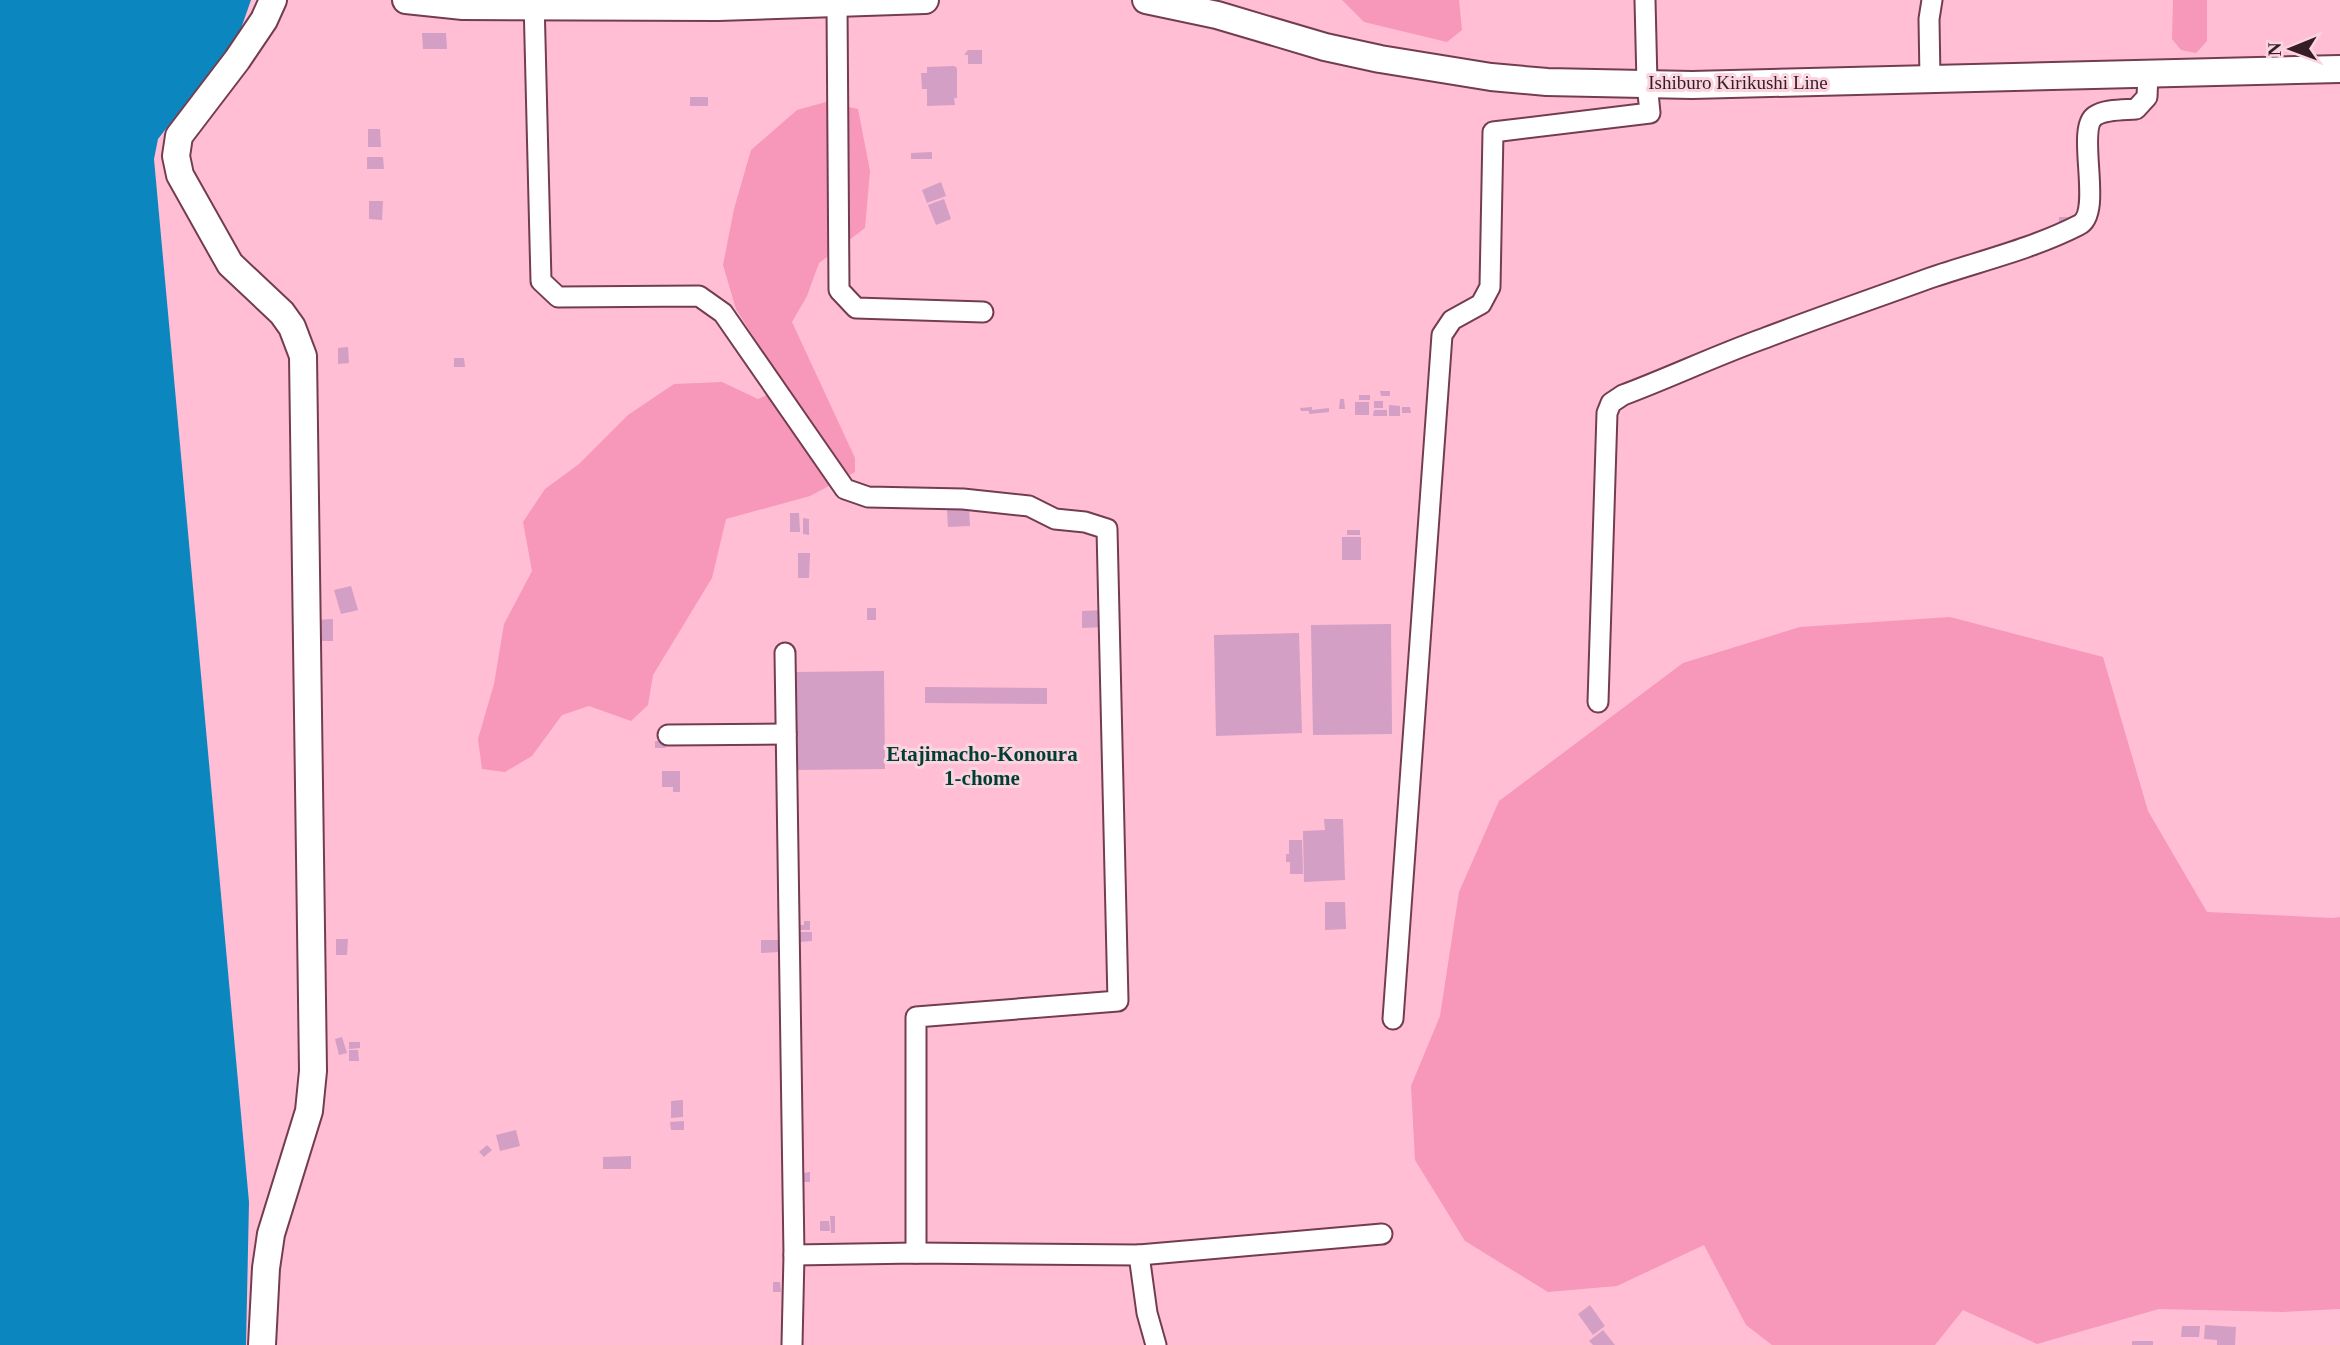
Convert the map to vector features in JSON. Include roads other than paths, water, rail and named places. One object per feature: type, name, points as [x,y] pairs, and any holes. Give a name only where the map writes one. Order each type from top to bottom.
[{"type":"main road","points":[[262,1345],[265,1268],[271,1234],[309,1111],[313,1071],[303,356],[292,327],[282,313],[230,264],[180,174],[176,156],[179,136],[237,60],[264,20],[273,0]]},
{"type":"main road","points":[[405,0],[463,6],[534,3],[836,5],[925,0]]},
{"type":"main road","name":"Ishiburo Kirikushi Line","points":[[1146,0],[1217,15],[1325,47],[1435,69],[1547,82],[1692,85],[2340,69]]},
{"type":"street","points":[[1393,1019],[1442,335],[1452,320],[1481,304],[1490,286],[1493,132],[1650,113],[1645,0]]},
{"type":"street","points":[[1930,79],[1931,0]]},
{"type":"street","points":[[534,3],[541,281],[558,297],[699,296],[723,313],[845,489],[868,497],[963,499],[1029,506],[1055,519],[1085,522],[1107,529],[1118,1001],[916,1017],[916,1253]]},
{"type":"street","points":[[836,5],[839,290],[856,308],[983,312]]},
{"type":"street","points":[[1598,702],[1607,413],[1611,403],[1623,395],[1763,338],[2010,253],[2083,224],[2089,212],[2088,136],[2091,118],[2099,113],[2136,109],[2147,97],[2148,74]]},
{"type":"street","points":[[785,653],[794,1255],[792,1345]]},
{"type":"street","points":[[668,735],[786,734]]},
{"type":"street","points":[[794,1255],[1139,1255],[1382,1234]]},
{"type":"street","points":[[1139,1255],[1147,1313],[1156,1345]]},
{"type":"water","points":[[0,0],[251,0],[238,37],[158,139],[154,159],[249,1202],[246,1345],[0,1345]]},
{"type":"district","name":"Etajimacho-Konoura 1-chome","points":[[982,766]]}]
